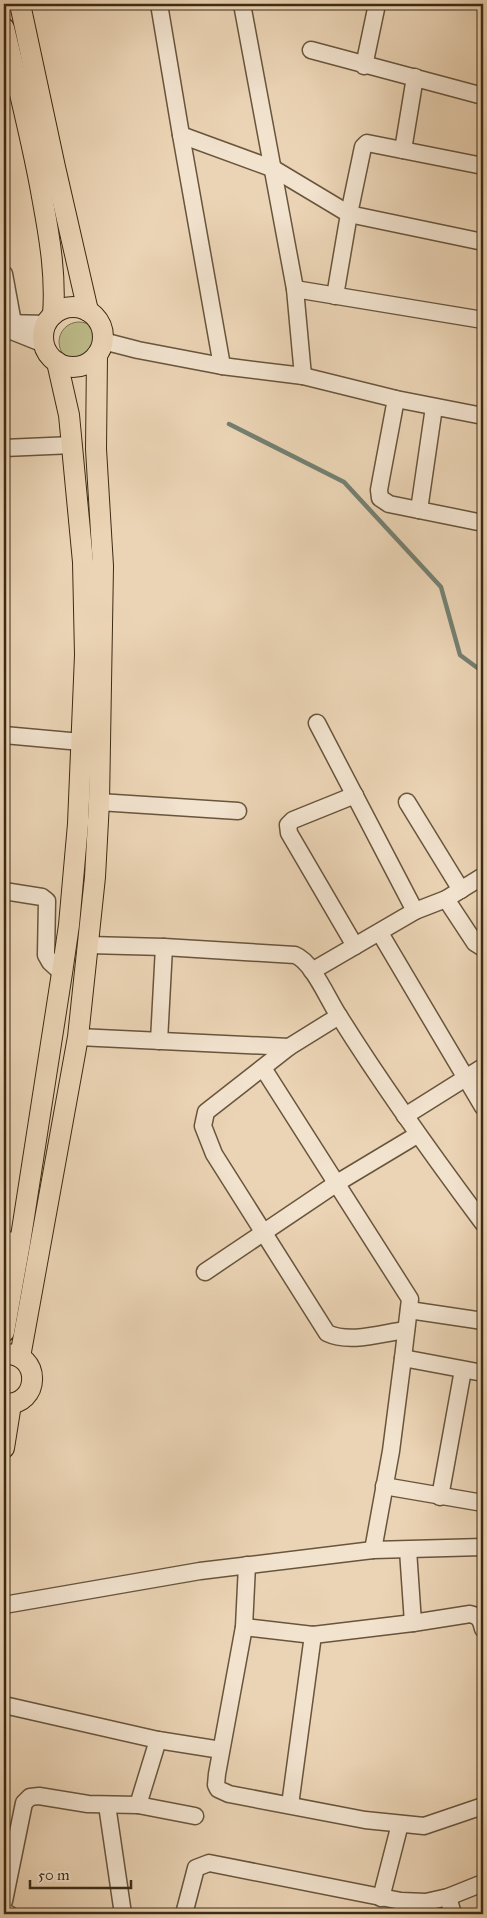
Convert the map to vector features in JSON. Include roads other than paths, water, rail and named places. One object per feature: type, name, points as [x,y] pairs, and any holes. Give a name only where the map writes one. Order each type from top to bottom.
[{"type":"main road","points":[[20,4],[88,312]]},
{"type":"main road","points":[[4,28],[32,140],[49,236],[55,289],[50,320]]},
{"type":"main road","points":[[4,1448],[8,1404],[24,1398],[31,1386],[32,1373],[30,1366],[12,1355],[78,1037],[89,945],[99,802],[103,566],[96,449],[100,348],[100,324],[88,312],[80,308],[70,308],[61,310],[50,320],[44,330],[44,344],[51,357],[57,362],[74,367],[83,366],[100,348]]},
{"type":"main road","points":[[4,1332],[12,1241],[69,925],[78,824],[84,655],[83,562],[69,415],[57,362]]},
{"type":"street","points":[[159,4],[222,366]]},
{"type":"street","points":[[242,4],[295,289],[303,376]]},
{"type":"street","points":[[364,66],[377,4]]},
{"type":"street","points":[[311,50],[364,66],[415,77],[483,96]]},
{"type":"street","points":[[403,150],[415,77]]},
{"type":"street","points":[[181,135],[274,169],[349,214],[483,242]]},
{"type":"street","points":[[335,296],[363,147],[367,143],[483,166]]},
{"type":"street","points":[[4,274],[7,325]]},
{"type":"street","points":[[295,289],[483,320]]},
{"type":"street","points":[[7,325],[50,320]]},
{"type":"street","points":[[7,325],[44,344]]},
{"type":"street","points":[[100,348],[138,350],[222,366],[303,376],[396,399],[483,416]]},
{"type":"street","points":[[396,399],[381,479],[380,498],[389,504],[483,522]]},
{"type":"street","points":[[419,510],[434,407]]},
{"type":"street","points":[[4,448],[73,446]]},
{"type":"street","points":[[317,723],[415,911]]},
{"type":"street","points":[[4,735],[81,742]]},
{"type":"street","points":[[355,795],[293,820],[288,825],[289,833],[355,946]]},
{"type":"street","points":[[99,802],[238,811]]},
{"type":"street","points":[[407,802],[461,890]]},
{"type":"street","points":[[312,971],[415,911],[446,899],[483,876]]},
{"type":"street","points":[[4,891],[42,897],[48,901],[46,955],[50,962],[62,972]]},
{"type":"street","points":[[446,899],[475,944],[483,948]]},
{"type":"street","points":[[380,933],[483,1106]]},
{"type":"street","points":[[89,945],[164,947],[295,955],[305,961],[417,1135],[483,1223]]},
{"type":"street","points":[[159,1042],[164,947]]},
{"type":"street","points":[[339,1016],[289,1047],[206,1112],[203,1126],[214,1154],[326,1333],[335,1337],[350,1338],[406,1330]]},
{"type":"street","points":[[78,1037],[289,1047]]},
{"type":"street","points":[[405,1116],[483,1067]]},
{"type":"street","points":[[263,1068],[410,1299],[403,1358],[373,1550]]},
{"type":"street","points":[[205,1272],[337,1183],[417,1135]]},
{"type":"street","points":[[409,1310],[483,1321]]},
{"type":"street","points":[[403,1358],[483,1373]]},
{"type":"street","points":[[440,1497],[463,1370]]},
{"type":"street","points":[[384,1486],[440,1497],[483,1502]]},
{"type":"street","points":[[4,1604],[162,1577],[373,1550],[483,1547]]},
{"type":"street","points":[[408,1550],[413,1623]]},
{"type":"street","points":[[247,1565],[244,1628],[221,1750],[216,1785],[218,1789],[229,1794],[290,1805],[400,1824],[424,1826],[483,1806]]},
{"type":"street","points":[[244,1628],[314,1635],[470,1614],[481,1620],[483,1628]]},
{"type":"street","points":[[290,1805],[314,1635]]},
{"type":"street","points":[[4,1705],[158,1740],[221,1750]]},
{"type":"street","points":[[138,1805],[158,1740]]},
{"type":"street","points":[[4,1901],[24,1802],[30,1797],[39,1796],[88,1804],[138,1805],[195,1816]]},
{"type":"street","points":[[107,1805],[123,1914]]},
{"type":"street","points":[[381,1898],[400,1824]]},
{"type":"street","points":[[184,1914],[196,1868],[209,1864],[401,1901],[426,1902],[448,1897],[483,1883]]},
{"type":"street","points":[[448,1897],[454,1914]]},
{"type":"street","points":[[4,1912],[9,1914]]},
{"type":"waterway","points":[[229,424],[344,482],[441,587],[460,655],[483,672]]}]
